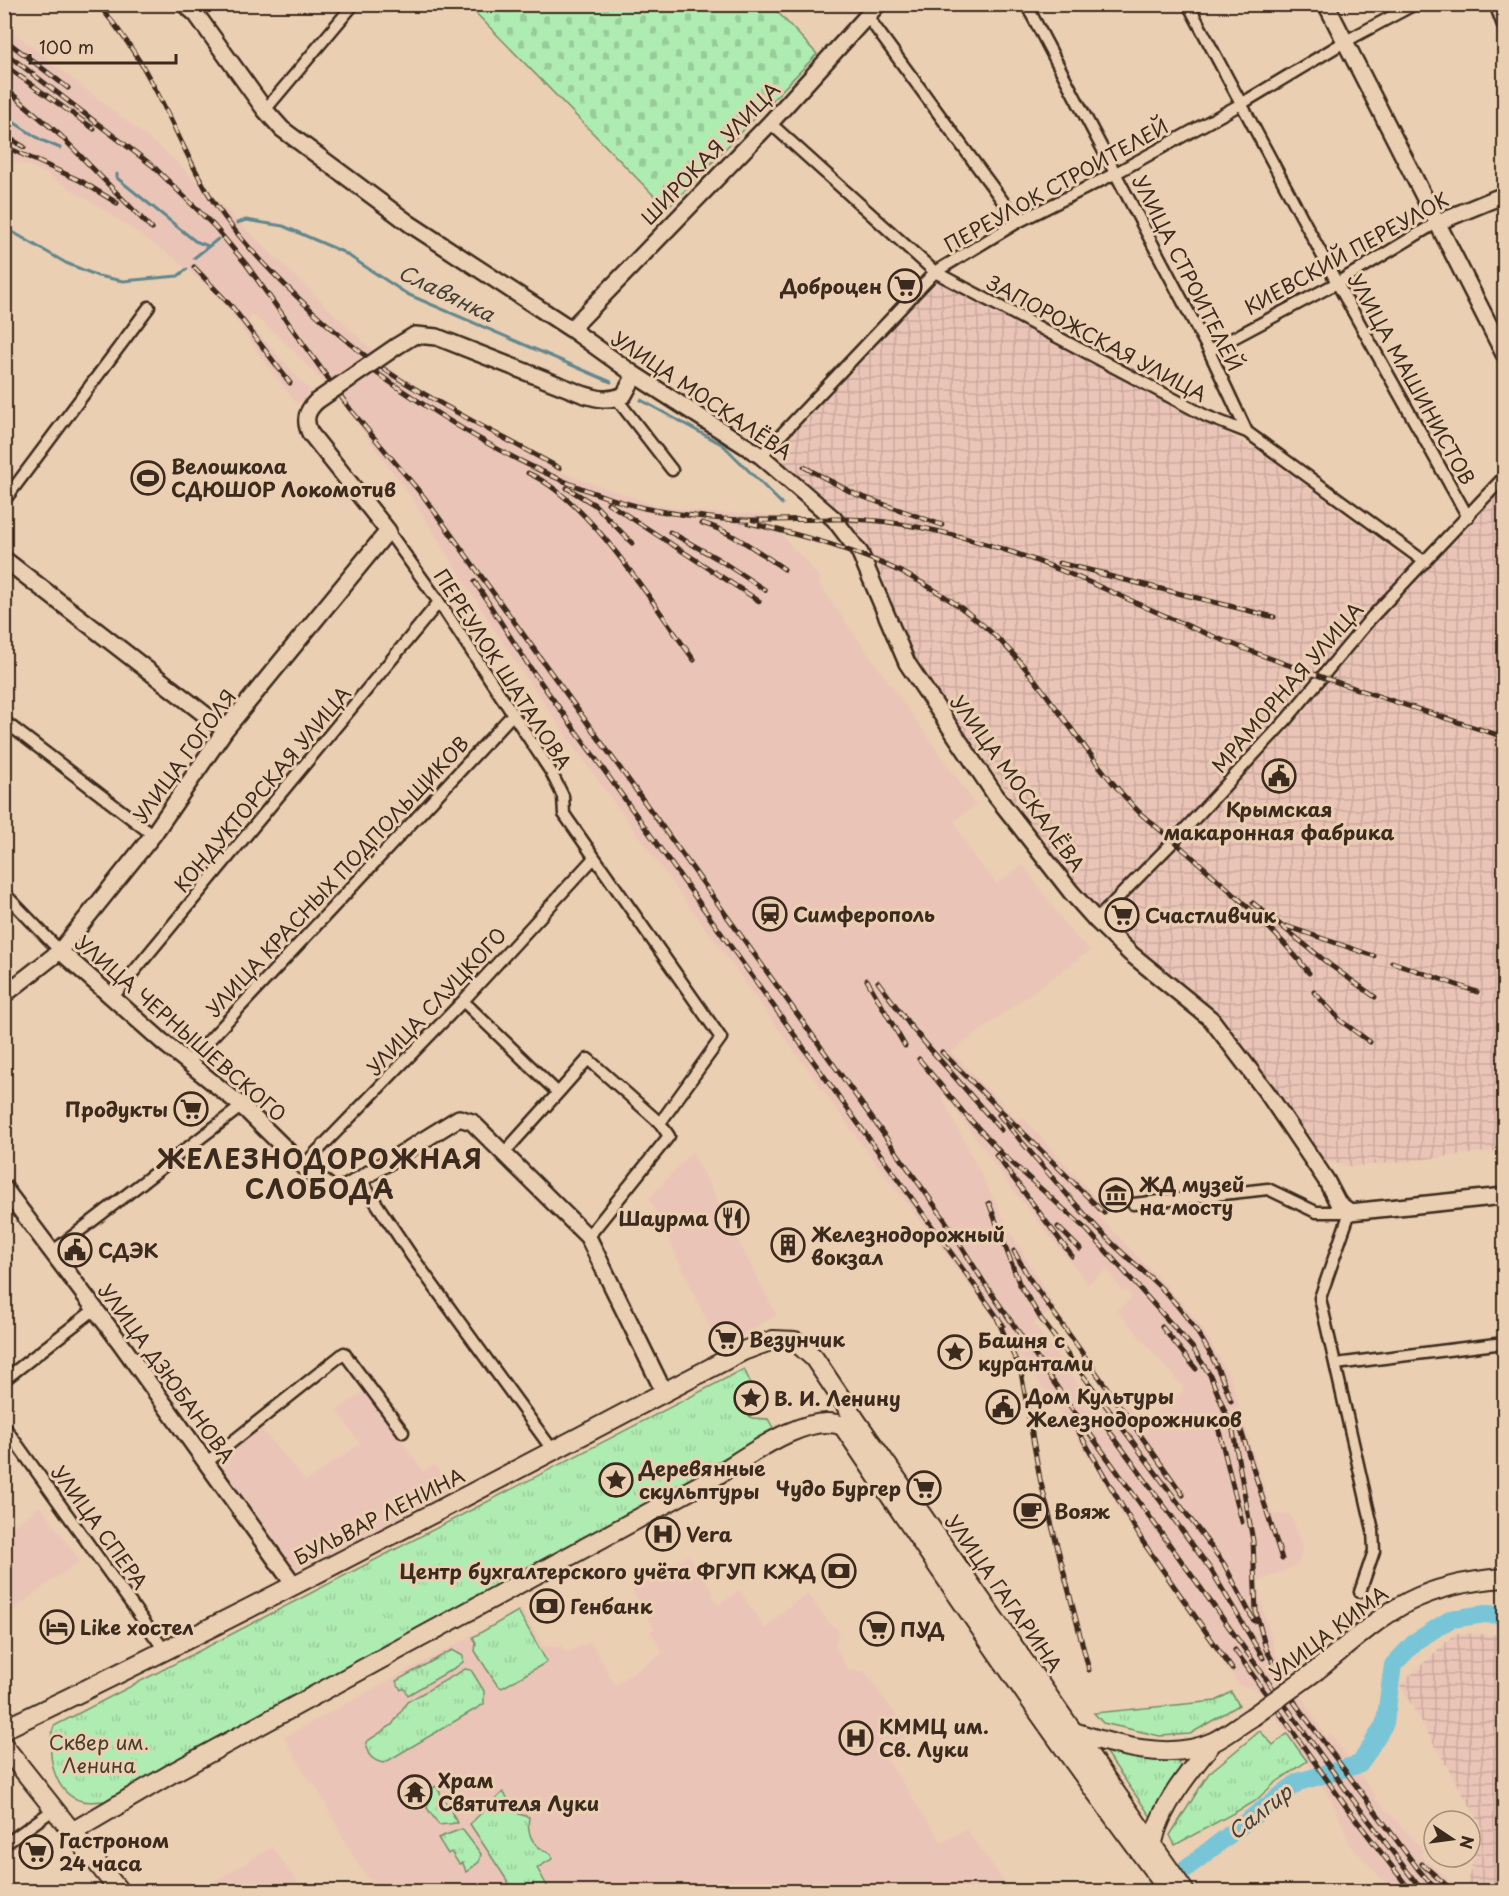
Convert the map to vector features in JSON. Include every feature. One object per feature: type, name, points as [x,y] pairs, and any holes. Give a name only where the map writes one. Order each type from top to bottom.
[{"type":"main road","name":"УЛИЦА МОСКАЛЁВА","points":[[184,4],[196,14],[265,110],[282,129],[410,224],[571,329],[634,375],[761,456],[834,519],[860,553],[907,663],[996,796],[1096,920],[1131,954],[1211,1019],[1268,1094],[1326,1180],[1338,1203],[1350,1212]]},
{"type":"main road","points":[[1326,4],[1504,354]]},
{"type":"main road","name":"ШИРОКАЯ УЛИЦА","points":[[571,329],[770,123],[872,10]]},
{"type":"main road","name":"КИЕВСКИЙ ПЕРЕУЛОК","points":[[1436,223],[1504,195]]},
{"type":"main road","points":[[388,531],[310,434],[306,418],[317,401],[397,346],[415,335],[437,337],[456,342],[582,394],[601,399],[616,399],[624,395],[634,375]]},
{"type":"main road","name":"УЛИЦА ГОГОЛЯ","points":[[4,995],[60,951],[153,835],[225,730],[326,610],[388,531]]},
{"type":"main road","points":[[4,559],[225,730]]},
{"type":"main road","name":"УЛИЦА ЧЕРНЫШЕВСКОГО","points":[[60,951],[112,998],[242,1106],[303,1166],[333,1190],[342,1191],[360,1179]]},
{"type":"main road","points":[[360,1179],[459,1118],[472,1122],[588,1237],[664,1392]]},
{"type":"main road","name":"УЛИЦА ДЗЮБАНОВА","points":[[4,1188],[207,1462],[294,1585]]},
{"type":"main road","points":[[1350,1212],[1504,1196]]},
{"type":"main road","name":"БУЛЬВАР ЛЕНИНА","points":[[4,1729],[165,1651],[554,1452],[743,1351],[773,1340]]},
{"type":"main road","name":"УЛИЦА ГАГАРИНА","points":[[773,1340],[795,1341],[814,1358],[856,1422],[1152,1846],[1158,1865]]},
{"type":"main road","name":"УЛИЦА ГАГАРИНА","points":[[72,1832],[174,1772],[804,1426],[819,1422],[832,1422],[843,1426],[933,1563],[1044,1721],[1158,1865],[1185,1892]]},
{"type":"main road","name":"УЛИЦА КИМА","points":[[1213,1742],[1317,1670],[1395,1606],[1445,1586],[1504,1578]]},
{"type":"main road","points":[[1044,1721],[1074,1732],[1166,1751],[1198,1747],[1213,1742]]},
{"type":"main road","points":[[1152,1846],[1157,1826],[1178,1790],[1213,1742]]},
{"type":"main road","points":[[4,1746],[52,1810],[120,1892]]},
{"type":"main road","points":[[1158,1865],[1170,1892]]},
{"type":"street","points":[[265,110],[354,4]]},
{"type":"street","name":"УЛИЦА СТРОИТЕЛЕЙ","points":[[1026,4],[1209,351],[1247,432]]},
{"type":"street","name":"УЛИЦА МАШИНИСТОВ","points":[[1188,4],[1338,283],[1468,517]]},
{"type":"street","name":"ПЕРЕУЛОК СТРОИТЕЛЕЙ","points":[[761,456],[935,272],[1018,222],[1116,173],[1415,4]]},
{"type":"street","points":[[1495,4],[1504,28]]},
{"type":"street","points":[[872,10],[1018,222]]},
{"type":"street","name":"ЗАПОРОЖСКАЯ УЛИЦА","points":[[770,123],[935,272],[1206,416],[1247,432],[1425,562]]},
{"type":"street","name":"КИЕВСКИЙ ПЕРЕУЛОК","points":[[1209,351],[1338,283],[1436,223]]},
{"type":"street","points":[[4,501],[149,307]]},
{"type":"street","points":[[616,399],[672,470]]},
{"type":"street","name":"МРАМОРНАЯ УЛИЦА","points":[[1096,920],[1193,821],[1286,720],[1371,618],[1504,477]]},
{"type":"street","name":"ПЕРЕУЛОК ШАТАЛОВА","points":[[388,531],[439,602],[551,772],[563,796],[564,814],[593,859],[721,1038],[660,1123]]},
{"type":"street","name":"КОНДУКТОРСКАЯ УЛИЦА","points":[[112,998],[439,602]]},
{"type":"street","name":"УЛИЦА КРАСНЫХ ПОДПОЛЬЩИКОВ","points":[[189,1062],[513,714]]},
{"type":"street","points":[[4,721],[153,835]]},
{"type":"street","name":"УЛИЦА СЛУЦКОГО","points":[[303,1166],[463,1001],[593,859]]},
{"type":"street","name":"УЛИЦА ЧЕРНЫШЕВСКОГО","points":[[4,893],[60,951]]},
{"type":"street","points":[[463,1001],[558,1093]]},
{"type":"street","points":[[503,1154],[588,1059],[660,1123],[669,1136],[588,1237]]},
{"type":"street","points":[[52,1252],[242,1106]]},
{"type":"street","points":[[360,1179],[411,1255],[554,1452]]},
{"type":"street","points":[[1133,1204],[1268,1189],[1316,1212],[1350,1212],[1320,1298],[1373,1530],[1374,1551],[1360,1592]]},
{"type":"street","points":[[4,1380],[95,1309]]},
{"type":"street","points":[[1336,1364],[1504,1342]]},
{"type":"street","points":[[207,1462],[344,1353],[403,1432]]},
{"type":"street","name":"УЛИЦА СПЕРА","points":[[4,1426],[165,1651]]},
{"type":"street","points":[[4,1845],[52,1810]]},
{"type":"shaded area","points":[[4,25],[165,151],[397,374],[560,472],[655,505],[705,512],[764,514],[821,579],[819,584],[976,805],[954,821],[971,853],[997,884],[1021,865],[1024,866],[1073,935],[1091,950],[951,1052],[1018,1120],[1023,1117],[1104,1207],[1098,1215],[1185,1306],[1204,1331],[1230,1377],[1272,1514],[1290,1514],[1303,1544],[1298,1565],[1258,1582],[1277,1658],[1326,1737],[1331,1734],[1375,1795],[1374,1797],[1422,1849],[1420,1855],[1422,1869],[1436,1869],[1462,1891],[1393,1891],[1351,1846],[1334,1806],[1307,1761],[1257,1690],[1240,1686],[1230,1672],[1122,1515],[1093,1463],[1052,1401],[1019,1355],[1013,1356],[1001,1327],[869,1154],[573,746],[505,647],[411,497],[340,400],[284,341],[253,315],[248,322],[312,393],[297,404],[270,370],[222,300],[173,257],[101,208],[36,168],[5,159]],"holes":[[[944,1094],[1016,1194],[1088,1284],[1107,1270],[1123,1292],[1126,1290],[1132,1297],[1117,1311],[1182,1386],[1183,1391],[1142,1424],[1119,1394],[1097,1409],[1034,1324],[1056,1308],[1012,1235],[942,1097]]]},
{"type":"shaded area","points":[[944,281],[1261,452],[1423,572],[1504,486],[1504,1150],[1354,1167],[1324,1161],[1300,1129],[1153,964],[1113,928],[1052,855],[911,656],[879,569],[856,530],[780,461],[780,447],[786,438],[933,286]]},
{"type":"shaded area","points":[[692,1151],[777,1315],[720,1349],[649,1198]]},
{"type":"shaded area","points":[[366,1390],[423,1471],[435,1465],[451,1491],[352,1544],[286,1574],[205,1466],[258,1425],[306,1481],[360,1444],[337,1410]]},
{"type":"shaded area","points":[[40,1506],[80,1560],[5,1616],[5,1532]]},
{"type":"shaded area","points":[[688,1555],[714,1592],[711,1595],[719,1604],[739,1590],[765,1628],[792,1604],[808,1594],[829,1623],[839,1631],[835,1645],[848,1670],[864,1671],[910,1734],[885,1756],[942,1843],[966,1828],[1011,1891],[377,1891],[354,1859],[320,1794],[313,1782],[310,1783],[284,1737],[521,1609],[543,1646],[560,1646],[567,1652],[591,1642],[615,1685],[663,1653],[650,1632],[654,1628],[632,1590]]},
{"type":"shaded area","points":[[1456,1633],[1504,1635],[1504,1891],[1465,1891],[1471,1869],[1482,1869],[1482,1809],[1472,1809],[1400,1685]]},
{"type":"shaded area","points":[[272,1847],[304,1891],[191,1891],[210,1884]]},
{"type":"green space","points":[[468,5],[771,5],[817,54],[667,209]]},
{"type":"green space","name":"Сквер им. Ленина","points":[[744,1369],[751,1384],[743,1396],[746,1413],[752,1418],[768,1419],[777,1435],[105,1801],[85,1802],[72,1797],[58,1781],[51,1758],[51,1736],[54,1726]]},
{"type":"green space","points":[[518,1611],[547,1662],[502,1688],[497,1685],[475,1651],[476,1643],[473,1637]]},
{"type":"green space","points":[[452,1650],[463,1656],[463,1662],[408,1695],[404,1688],[401,1690],[396,1681]]},
{"type":"green space","points":[[465,1669],[471,1670],[484,1691],[484,1704],[384,1763],[370,1756],[366,1742],[392,1725],[407,1702]]},
{"type":"green space","points":[[1231,1692],[1239,1705],[1190,1734],[1160,1736],[1103,1723],[1094,1713],[1216,1701]]},
{"type":"green space","points":[[1260,1731],[1273,1745],[1287,1734],[1307,1761],[1275,1783],[1254,1802],[1175,1845],[1170,1835],[1209,1773]]},
{"type":"green space","points":[[1104,1750],[1178,1762],[1182,1769],[1151,1817]]},
{"type":"green space","points":[[436,1786],[458,1823],[439,1825],[427,1808],[433,1788]]},
{"type":"green space","points":[[503,1792],[519,1814],[529,1817],[530,1835],[536,1844],[551,1854],[552,1859],[537,1868],[550,1891],[514,1891],[470,1824]]},
{"type":"green space","points":[[462,1829],[481,1854],[479,1862],[466,1872],[463,1863],[459,1864],[451,1852],[448,1854],[438,1838]]},
{"type":"waterway","points":[[4,116],[41,140],[60,148]]},
{"type":"waterway","points":[[117,174],[117,178],[195,241],[208,246]]},
{"type":"waterway","name":"Славянка","points":[[237,223],[246,220],[283,226],[343,252],[407,294],[611,382]]},
{"type":"waterway","name":"Славянка","points":[[4,227],[66,263],[98,276],[123,281],[178,276],[187,269]]},
{"type":"waterway","name":"Славянка","points":[[194,258],[218,239]]},
{"type":"waterway","name":"Славянка","points":[[641,400],[723,445],[782,504]]},
{"type":"waterway","name":"Салгир","points":[[1155,1892],[1298,1782],[1360,1764],[1385,1723],[1393,1665],[1416,1641],[1451,1619],[1485,1614],[1504,1615]]},
{"type":"railway","points":[[98,4],[140,62],[215,204],[251,250],[274,274],[298,298],[373,362],[457,412],[559,468]]},
{"type":"railway","points":[[4,39],[68,88]]},
{"type":"railway","points":[[4,52],[153,166],[214,226],[246,264],[350,409],[424,497],[943,1217],[985,1284],[1080,1420],[1354,1801],[1423,1892]]},
{"type":"railway","points":[[4,65],[94,129]]},
{"type":"railway","points":[[4,87],[61,136],[152,229]]},
{"type":"railway","points":[[4,135],[24,147]]},
{"type":"railway","points":[[4,146],[81,181],[117,203]]},
{"type":"railway","points":[[194,267],[233,308],[290,383]]},
{"type":"railway","points":[[365,365],[496,448],[566,482],[603,496],[676,514],[745,520],[867,520],[925,528],[964,538],[1054,567],[1205,633],[1279,662],[1504,737]]},
{"type":"railway","points":[[804,467],[855,494],[942,525]]},
{"type":"railway","points":[[528,473],[552,487],[575,506],[597,530],[640,584],[694,660]]},
{"type":"railway","points":[[567,488],[595,505],[632,543]]},
{"type":"railway","points":[[608,503],[759,601]]},
{"type":"railway","points":[[702,523],[734,537],[784,569]]},
{"type":"railway","points":[[749,523],[830,544],[868,558],[939,592],[971,615],[1002,643],[1031,675],[1097,764],[1141,814],[1246,905],[1296,956],[1309,973]]},
{"type":"railway","points":[[670,532],[718,559],[765,590]]},
{"type":"railway","points":[[1059,563],[1106,574]]},
{"type":"railway","points":[[1097,573],[1274,617]]},
{"type":"railway","points":[[475,582],[529,666],[1003,1325]]},
{"type":"railway","points":[[1253,903],[1330,965],[1375,997]]},
{"type":"railway","points":[[1286,926],[1374,956]]},
{"type":"railway","points":[[1392,962],[1477,992]]},
{"type":"railway","points":[[867,980],[905,1046]]},
{"type":"railway","points":[[878,982],[912,1028],[1001,1130]]},
{"type":"railway","points":[[1314,992],[1341,1021],[1370,1042]]},
{"type":"railway","points":[[942,1052],[1104,1213]]},
{"type":"railway","points":[[919,1059],[973,1124]]},
{"type":"railway","points":[[999,1115],[1091,1222],[1158,1285],[1186,1316],[1219,1371],[1231,1401]]},
{"type":"railway","points":[[968,1117],[1001,1153],[1088,1231],[1192,1347],[1210,1375],[1233,1431],[1253,1541],[1256,1612],[1266,1649],[1297,1706]]},
{"type":"railway","points":[[996,1155],[1072,1256]]},
{"type":"railway","points":[[989,1203],[1019,1283],[1041,1319],[1224,1564],[1254,1621]]},
{"type":"railway","points":[[1058,1227],[1080,1249]]},
{"type":"railway","points":[[1014,1251],[1029,1278],[1183,1495]]},
{"type":"railway","points":[[997,1318],[1021,1372],[1040,1479],[1089,1670]]},
{"type":"railway","points":[[1162,1327],[1196,1369]]},
{"type":"railway","points":[[1099,1417],[1211,1570],[1263,1658]]},
{"type":"railway","points":[[1216,1419],[1242,1522]]},
{"type":"railway","points":[[1073,1422],[1143,1542],[1232,1669]]},
{"type":"railway","points":[[1239,1424],[1282,1559]]},
{"type":"railway","points":[[1235,1650],[1347,1808],[1410,1890]]},
{"type":"railway","points":[[1294,1702],[1418,1869],[1438,1892]]},
{"type":"railway","points":[[1428,1869],[1454,1892]]},
{"type":"place","name":"Доброцен","points":[[905,286]]},
{"type":"place","name":"Велошкола СДЮШОР Локомотив","points":[[148,478]]},
{"type":"place","name":"Крымская макаронная фабрика","points":[[1279,776]]},
{"type":"place","name":"Симферополь","points":[[770,914]]},
{"type":"place","name":"Счастливчик","points":[[1122,915]]},
{"type":"place","name":"Продукты","points":[[191,1109]]},
{"type":"place","name":"ЖД музей на мосту","points":[[1116,1195]]},
{"type":"place","name":"Шаурма","points":[[732,1218]]},
{"type":"place","name":"Железнодорожный вокзал","points":[[788,1245]]},
{"type":"place","name":"СДЭК","points":[[75,1250]]},
{"type":"place","name":"Везунчик","points":[[726,1339]]},
{"type":"place","name":"Башня с курантами","points":[[955,1352]]},
{"type":"place","name":"В. И. Ленину","points":[[751,1398]]},
{"type":"place","name":"Дом Культуры Железнодорожников","points":[[1003,1407]]},
{"type":"place","name":"Деревянные скульптуры","points":[[616,1480]]},
{"type":"place","name":"Чудо Бургер","points":[[924,1488]]},
{"type":"place","name":"Вояж","points":[[1031,1511]]},
{"type":"place","name":"Vera","points":[[663,1534]]},
{"type":"place","name":"Центр бухгалтерского учёта ФГУП КЖД","points":[[839,1571]]},
{"type":"place","name":"Генбанк","points":[[547,1606]]},
{"type":"place","name":"Like хостел","points":[[57,1627]]},
{"type":"place","name":"ПУД","points":[[877,1629]]},
{"type":"place","name":"КММЦ им. Св. Луки","points":[[856,1738]]},
{"type":"place","name":"Храм Святителя Луки","points":[[415,1792]]},
{"type":"place","name":"Гастроном 24 часа","points":[[36,1852]]},
{"type":"district","name":"ЖЕЛЕЗНОДОРОЖНАЯ СЛОБОДА","points":[[320,1173]]}]
